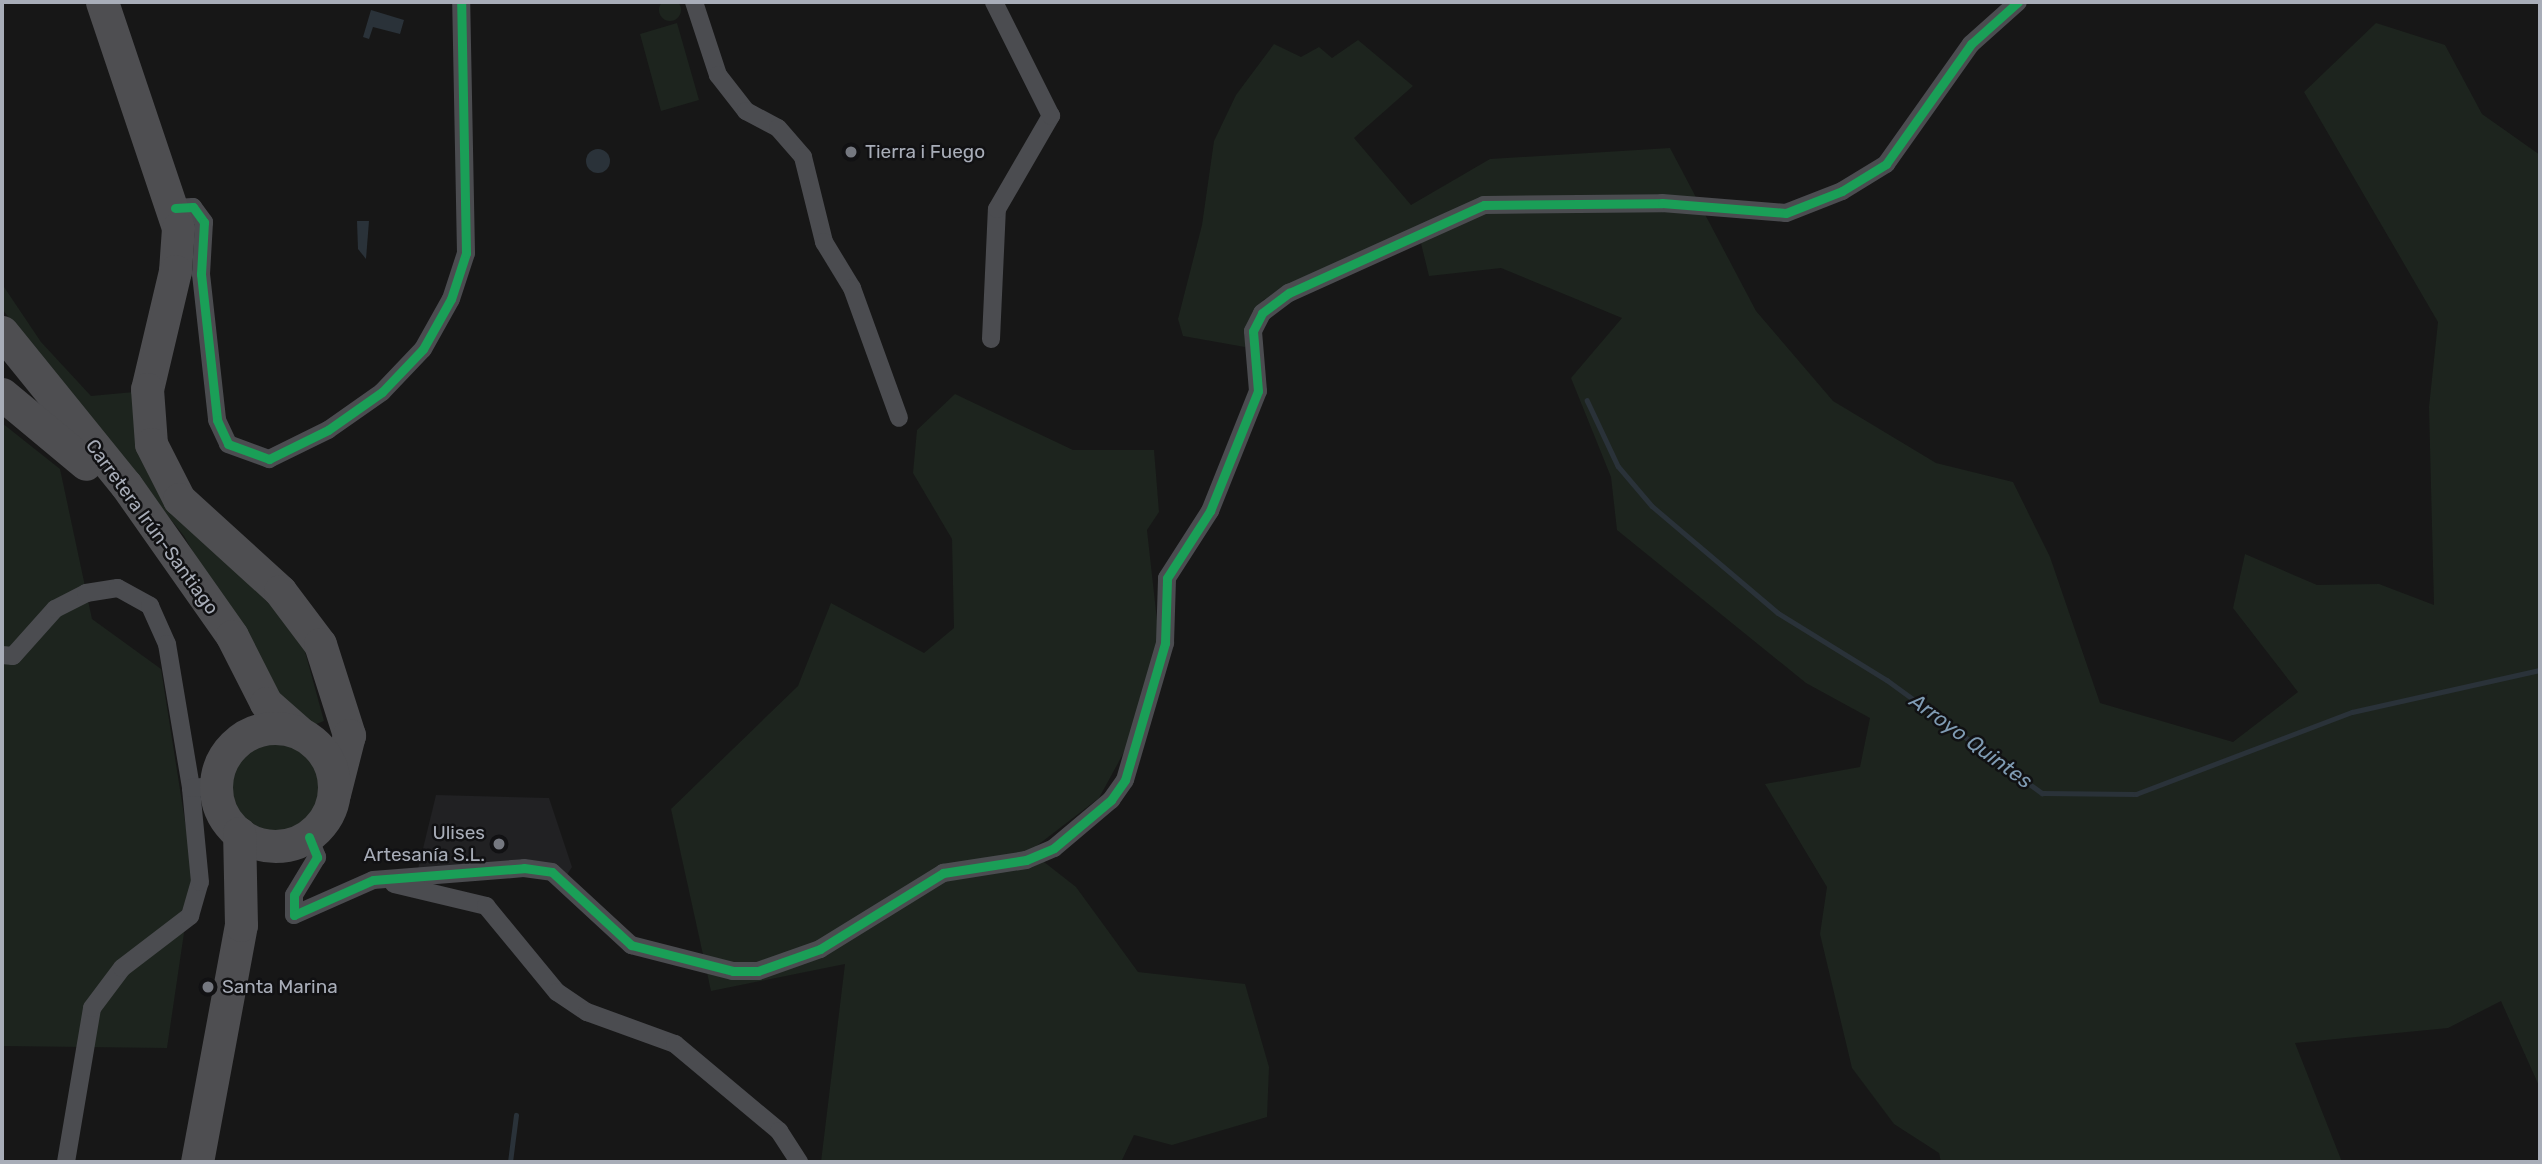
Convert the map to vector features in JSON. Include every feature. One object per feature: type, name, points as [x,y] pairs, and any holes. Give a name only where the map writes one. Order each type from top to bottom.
[{"type":"highway","points":[[102,2],[174,208],[179,249],[147,390],[151,443],[190,512],[280,591],[312,630],[342,706],[349,735],[334,794],[296,841],[241,925]]},
{"type":"highway","name":"Carretera Irún-Santiago","points":[[2,332],[166,542],[242,660],[266,703],[305,735]]},
{"type":"highway","points":[[2,394],[60,439],[166,542]]},
{"type":"highway","name":"Carretera Irún-Santiago","points":[[241,739],[247,699],[242,660]]},
{"type":"highway","points":[[305,735],[342,706]]},
{"type":"highway","points":[[296,841],[260,844],[239,833],[219,811],[203,787],[226,754],[241,739],[278,727],[305,735],[326,753],[334,794]]},
{"type":"highway","points":[[197,1162],[241,925],[239,833]]},
{"type":"street","points":[[174,208],[193,207],[204,222],[201,274],[217,420],[228,444],[269,459],[382,391],[423,349],[451,299],[466,253],[461,2]]},
{"type":"street","points":[[695,2],[718,75],[746,111],[778,128],[803,157],[824,242],[852,288],[900,418]]},
{"type":"street","points":[[991,339],[997,209],[1051,116],[995,2]]},
{"type":"street","points":[[296,841],[317,857],[294,895],[294,915],[373,880],[524,868],[552,872],[631,945],[690,963],[758,971],[820,949],[943,873],[1016,862],[1054,848],[1111,800],[1125,779],[1165,642],[1167,578],[1210,511],[1258,391],[1253,331],[1262,313],[1289,293],[1484,205],[1662,203],[1786,213],[1842,191],[1886,164],[1971,44],[2018,2]]},
{"type":"street","points":[[2,655],[13,656],[55,609],[86,593],[118,588],[150,606],[167,643],[203,787],[200,882],[190,916],[122,968],[92,1008],[66,1162]]},
{"type":"street","points":[[373,880],[486,906],[557,992],[587,1012],[675,1044],[779,1131],[799,1162]]},
{"type":"shaded area","points":[[670,-1],[678,2],[681,10],[678,18],[670,21],[662,18],[659,10],[662,2]]},
{"type":"shaded area","points":[[371,10],[404,20],[400,34],[373,27],[369,39],[363,37]]},
{"type":"shaded area","points":[[677,23],[699,100],[661,111],[640,34]]},
{"type":"shaded area","points":[[2376,23],[2445,45],[2482,114],[2540,155],[2540,1088],[2501,1001],[2448,1028],[2295,1043],[2342,1162],[1941,1162],[1939,1153],[1894,1124],[1852,1068],[1820,934],[1827,887],[1765,784],[1860,767],[1870,718],[1806,683],[1617,530],[1611,477],[1571,378],[1622,318],[1501,268],[1429,276],[1417,227],[1263,300],[1245,347],[1183,336],[1178,319],[1202,225],[1214,141],[1236,95],[1274,44],[1301,57],[1319,47],[1332,58],[1358,40],[1413,86],[1354,138],[1411,205],[1490,159],[1670,148],[1756,311],[1833,401],[1936,463],[2013,482],[2050,557],[2100,703],[2233,742],[2298,692],[2233,608],[2245,554],[2317,585],[2379,584],[2434,605],[2429,407],[2438,322],[2304,92]]},
{"type":"shaded area","points":[[598,149],[607,152],[610,161],[607,170],[598,173],[589,170],[586,161],[589,152]]},
{"type":"shaded area","points":[[357,221],[369,221],[366,259],[358,249]]},
{"type":"shaded area","points":[[2,284],[41,342],[91,396],[134,392],[230,563],[301,637],[324,721],[311,726],[278,701],[184,536],[2,309]]},
{"type":"shaded area","points":[[955,394],[1073,450],[1154,450],[1159,512],[1147,530],[1159,638],[1129,743],[1099,798],[1030,851],[1076,887],[1138,972],[1245,984],[1269,1067],[1267,1117],[1172,1145],[1134,1135],[1121,1162],[821,1162],[845,964],[711,991],[671,809],[798,686],[831,603],[924,653],[954,628],[952,539],[913,473],[917,430]]},
{"type":"shaded area","points":[[2,423],[60,469],[92,619],[161,669],[193,872],[167,1048],[2,1046]]},
{"type":"shaded area","points":[[274,741],[292,745],[307,755],[317,770],[321,788],[317,806],[307,821],[292,831],[274,835],[256,831],[241,821],[231,806],[227,788],[231,770],[241,755],[256,745]]},
{"type":"shaded area","points":[[436,795],[549,798],[572,867],[565,878],[418,869]]},
{"type":"waterway","name":"Arroyo Quintes","points":[[1587,400],[1618,466],[1652,506],[1778,613],[1887,680],[2042,793],[2136,794],[2352,712],[2540,670]]},
{"type":"waterway","points":[[510,1162],[516,1115]]},
{"type":"cycle path","points":[[175,208],[193,207],[204,222],[201,274],[217,420],[228,444],[269,459],[328,430],[382,392],[423,349],[451,299],[466,253],[461,2]]},
{"type":"cycle path","points":[[309,837],[317,857],[294,895],[294,915],[373,880],[524,868],[552,872],[631,945],[733,971],[758,971],[820,949],[943,873],[1026,860],[1054,848],[1111,800],[1125,780],[1165,643],[1167,578],[1210,511],[1258,391],[1253,331],[1262,313],[1289,293],[1484,205],[1662,203],[1786,213],[1842,191],[1886,164],[1971,44],[2018,2]]},
{"type":"place","name":"Tierra i Fuego","points":[[851,152]]},
{"type":"place","name":"Ulises Artesanía S.L.","points":[[499,844]]},
{"type":"place","name":"Santa Marina","points":[[208,987]]}]
